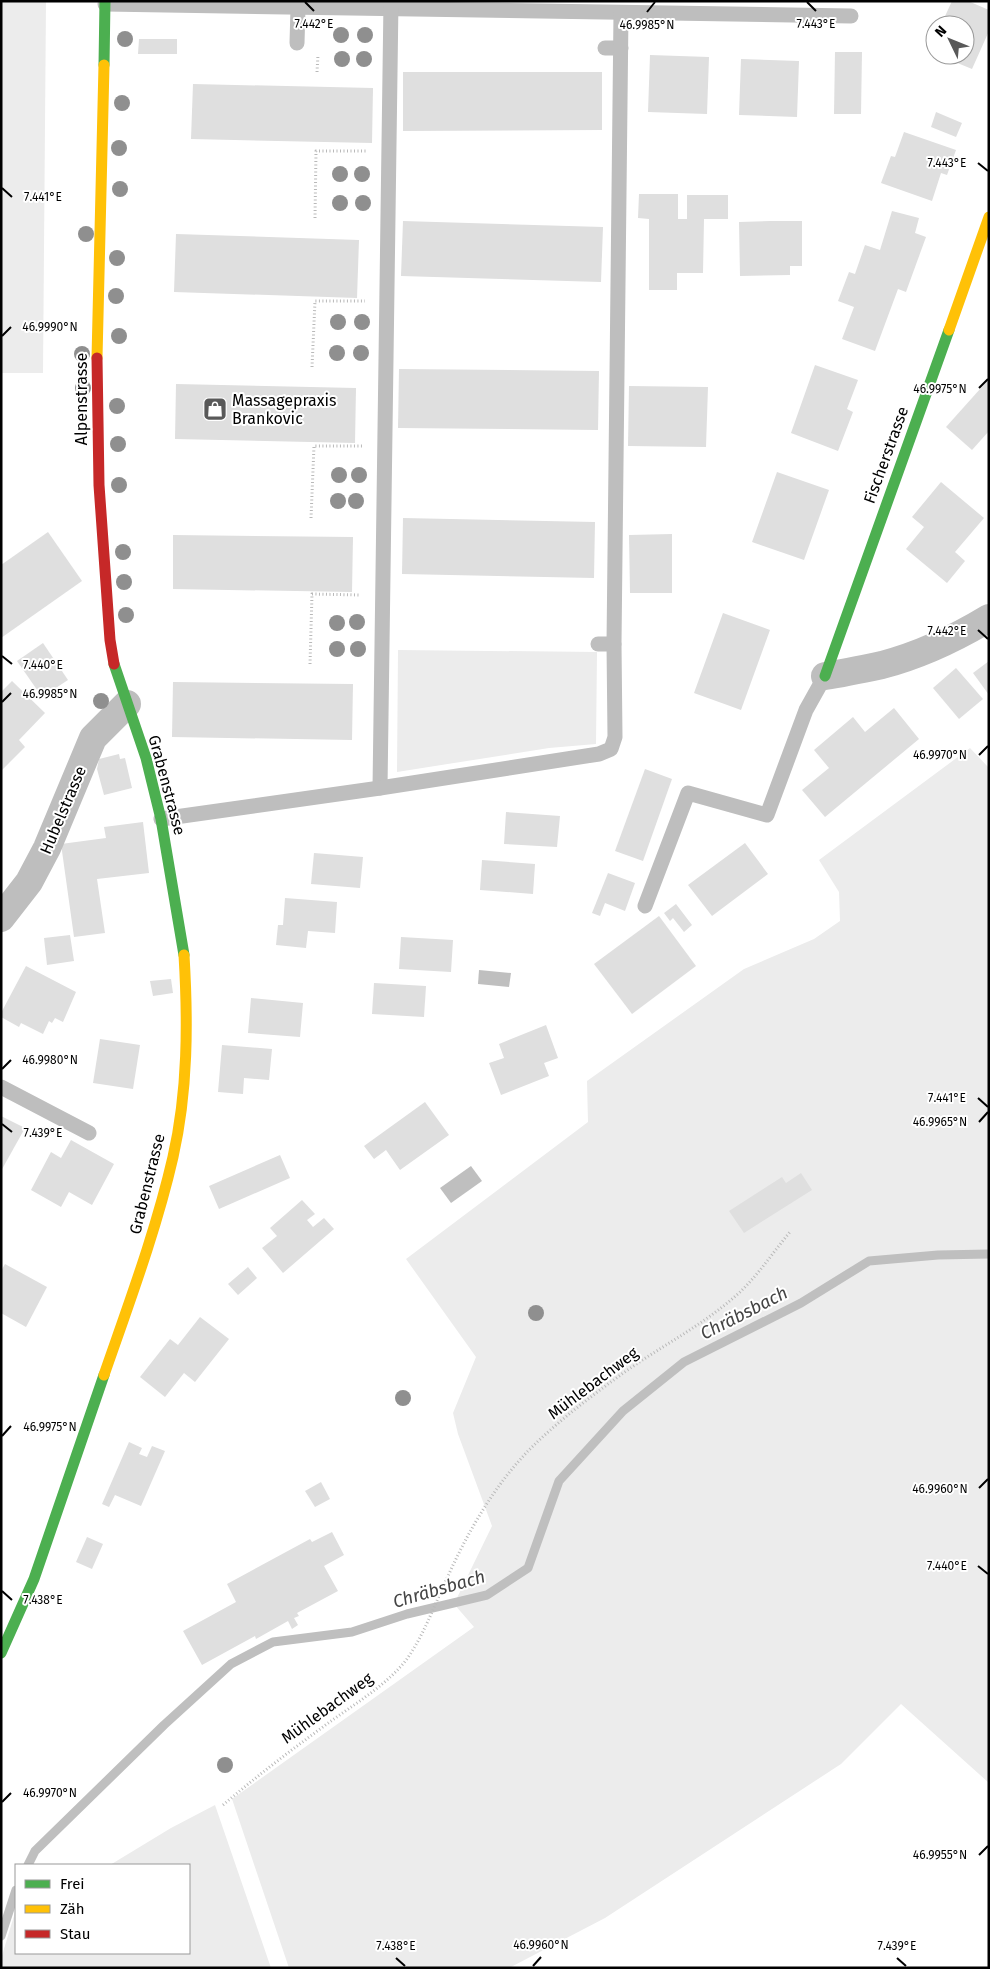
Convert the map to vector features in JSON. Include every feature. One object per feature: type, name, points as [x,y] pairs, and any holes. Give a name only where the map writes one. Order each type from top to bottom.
[{"type":"street","name":"Alpenstrasse","points":[[105,3],[97,365],[99,477],[110,640],[114,664],[127,704]]},
{"type":"street","name":"Fischerstrasse","points":[[825,676],[989,217]]},
{"type":"street","points":[[825,676],[883,664],[923,651],[964,633],[989,618]]},
{"type":"street","name":"Grabenstrasse","points":[[1,1653],[34,1579],[153,1232],[173,1156],[179,1122],[185,1060],[187,1004],[184,953],[161,819],[146,758],[127,704]]},
{"type":"street","name":"Hubelstrasse","points":[[1,918],[30,882],[47,848],[94,738],[127,704]]},
{"type":"lane","points":[[105,3],[267,4],[298,8],[391,5],[621,13],[851,16]]},
{"type":"lane","points":[[380,788],[391,5]]},
{"type":"lane","points":[[297,43],[298,8]]},
{"type":"lane","points":[[161,819],[380,788],[606,752],[611,749],[615,736],[609,495],[613,346],[613,197],[621,48],[621,13]]},
{"type":"lane","points":[[606,48],[621,48]]},
{"type":"lane","points":[[598,644],[614,644]]},
{"type":"lane","points":[[645,906],[688,793],[767,815],[806,710],[825,676]]},
{"type":"lane","points":[[1,1087],[89,1133]]},
{"type":"path","points":[[317,72],[318,63]]},
{"type":"path","points":[[315,218],[316,151],[362,151]]},
{"type":"path","points":[[312,367],[315,301],[360,300]]},
{"type":"path","points":[[311,518],[314,446],[358,446]]},
{"type":"path","points":[[310,664],[312,594],[357,595]]},
{"type":"path","name":"Mühlebachweg","points":[[223,1805],[271,1765],[377,1688],[393,1674],[415,1648],[431,1617],[444,1585],[482,1513],[506,1477],[529,1450],[562,1420],[622,1374],[699,1325],[742,1290],[790,1232]]},
{"type":"shaded area","points":[[1,1],[46,1],[43,373],[1,373]]},
{"type":"shaded area","points":[[398,650],[597,652],[596,744],[549,748],[397,772]]},
{"type":"shaded area","points":[[970,748],[989,768],[989,1783],[901,1704],[841,1764],[605,1918],[509,1968],[289,1968],[232,1799],[474,1627],[454,1604],[492,1526],[458,1434],[453,1413],[476,1357],[406,1259],[588,1122],[587,1081],[744,969],[814,939],[840,921],[839,892],[819,860]]},
{"type":"shaded area","points":[[479,970],[511,973],[509,987],[478,984]]},
{"type":"shaded area","points":[[471,1166],[482,1181],[451,1203],[440,1188]]},
{"type":"shaded area","points":[[215,1805],[271,1968],[1,1968],[1,1959],[15,1912],[15,1954],[190,1954],[190,1864],[112,1864],[171,1828]]},
{"type":"building","points":[[952,1],[968,1],[989,10],[989,31],[975,62],[975,15],[946,15]]},
{"type":"building","points":[[139,39],[177,39],[177,54],[138,54]]},
{"type":"building","points":[[835,52],[862,52],[861,114],[834,114]]},
{"type":"building","points":[[650,55],[709,57],[707,114],[648,112]]},
{"type":"building","points":[[741,59],[799,61],[797,117],[739,115]]},
{"type":"building","points":[[962,65],[974,65],[972,69]]},
{"type":"building","points":[[403,72],[602,72],[602,130],[403,131]]},
{"type":"building","points":[[193,84],[373,88],[372,143],[191,139]]},
{"type":"building","points":[[936,112],[962,123],[956,137],[931,127]]},
{"type":"building","points":[[904,132],[956,150],[947,175],[941,173],[932,201],[881,183],[891,156],[895,157]]},
{"type":"building","points":[[639,194],[678,194],[678,219],[687,219],[687,195],[728,195],[728,219],[704,219],[703,273],[677,273],[677,290],[649,290],[649,219],[638,218]]},
{"type":"building","points":[[892,211],[919,218],[915,233],[926,237],[906,292],[898,289],[875,351],[842,339],[854,307],[838,301],[849,272],[855,274],[865,245],[880,250]]},
{"type":"building","points":[[403,221],[603,227],[601,282],[401,276]]},
{"type":"building","points":[[802,221],[802,266],[790,266],[790,275],[740,276],[739,222]]},
{"type":"building","points":[[176,234],[359,240],[357,298],[174,292]]},
{"type":"building","points":[[815,365],[858,380],[847,409],[853,412],[838,451],[791,433]]},
{"type":"building","points":[[399,369],[599,371],[598,430],[398,428]]},
{"type":"building","points":[[989,379],[989,431],[972,450],[946,427]]},
{"type":"building","points":[[176,384],[356,388],[355,443],[175,439]]},
{"type":"building","points":[[629,386],[708,387],[706,447],[628,446]]},
{"type":"building","points":[[777,472],[829,490],[804,560],[752,542]]},
{"type":"building","points":[[941,482],[984,518],[955,552],[965,561],[947,583],[906,549],[924,527],[912,517]]},
{"type":"building","points":[[403,518],[595,522],[594,578],[402,574]]},
{"type":"building","points":[[48,532],[82,581],[1,638],[1,565]]},
{"type":"building","points":[[672,534],[672,593],[630,593],[629,535]]},
{"type":"building","points":[[173,535],[353,537],[352,592],[173,589]]},
{"type":"building","points":[[723,613],[770,630],[741,710],[694,693]]},
{"type":"building","points":[[43,643],[68,680],[42,697],[17,661]]},
{"type":"building","points":[[989,661],[989,695],[973,673]]},
{"type":"building","points":[[956,668],[983,699],[959,719],[933,688]]},
{"type":"building","points":[[12,681],[45,713],[19,740],[25,747],[1,771],[1,692]]},
{"type":"building","points":[[173,682],[353,684],[352,740],[172,737]]},
{"type":"building","points":[[894,708],[919,739],[825,817],[802,790],[829,768],[814,750],[853,717],[865,732]]},
{"type":"building","points":[[119,754],[120,759],[125,758],[132,788],[104,795],[97,769],[99,759]]},
{"type":"building","points":[[645,769],[672,779],[643,861],[615,851]]},
{"type":"building","points":[[506,812],[560,816],[557,847],[504,844]]},
{"type":"building","points":[[143,822],[149,873],[97,879],[105,933],[74,937],[61,844],[106,838],[104,827]]},
{"type":"building","points":[[745,843],[768,874],[712,916],[688,885]]},
{"type":"building","points":[[314,853],[363,857],[360,888],[311,884]]},
{"type":"building","points":[[482,860],[535,864],[533,894],[480,890]]},
{"type":"building","points":[[608,873],[635,883],[625,911],[605,903],[600,916],[592,913]]},
{"type":"building","points":[[285,898],[337,902],[335,933],[308,931],[306,948],[276,945],[278,925],[283,925]]},
{"type":"building","points":[[676,904],[692,925],[684,932],[673,918],[670,921],[664,913]]},
{"type":"building","points":[[659,916],[696,966],[632,1014],[594,964]]},
{"type":"building","points":[[70,935],[74,961],[47,965],[44,938]]},
{"type":"building","points":[[401,937],[453,940],[451,972],[399,969]]},
{"type":"building","points":[[26,966],[76,992],[63,1022],[55,1018],[52,1023],[49,1021],[43,1034],[21,1023],[19,1027],[1,1017],[1,1013]]},
{"type":"building","points":[[171,979],[173,993],[153,996],[150,981]]},
{"type":"building","points":[[374,983],[426,986],[424,1017],[372,1014]]},
{"type":"building","points":[[251,998],[303,1003],[300,1037],[248,1033]]},
{"type":"building","points":[[546,1025],[558,1058],[544,1063],[549,1076],[501,1095],[489,1063],[504,1058],[499,1044]]},
{"type":"building","points":[[100,1039],[140,1045],[133,1089],[93,1083]]},
{"type":"building","points":[[222,1045],[272,1049],[269,1080],[244,1078],[243,1094],[218,1092]]},
{"type":"building","points":[[425,1102],[449,1135],[400,1170],[386,1150],[374,1159],[364,1146]]},
{"type":"building","points":[[1,1116],[25,1128],[1,1171]]},
{"type":"building","points":[[71,1140],[114,1164],[92,1205],[69,1192],[61,1207],[31,1190],[51,1152],[61,1158]]},
{"type":"building","points":[[280,1155],[290,1178],[219,1209],[209,1186]]},
{"type":"building","points":[[801,1173],[812,1190],[744,1233],[729,1211],[782,1177],[786,1183]]},
{"type":"building","points":[[302,1200],[315,1214],[307,1220],[313,1227],[324,1218],[334,1229],[283,1273],[262,1248],[277,1236],[270,1228]]},
{"type":"building","points":[[5,1264],[47,1287],[26,1327],[1,1313],[1,1271]]},
{"type":"building","points":[[248,1267],[257,1278],[238,1295],[228,1284]]},
{"type":"building","points":[[200,1317],[229,1339],[195,1382],[184,1373],[165,1397],[140,1377],[170,1339],[178,1345]]},
{"type":"building","points":[[129,1442],[142,1448],[139,1454],[147,1457],[152,1446],[165,1451],[141,1506],[115,1495],[109,1507],[102,1504]]},
{"type":"building","points":[[321,1482],[330,1499],[315,1507],[305,1491]]},
{"type":"building","points":[[332,1532],[344,1555],[324,1566],[338,1591],[297,1613],[299,1616],[294,1618],[298,1625],[292,1629],[288,1621],[256,1639],[255,1636],[202,1665],[183,1631],[236,1602],[227,1584],[310,1539],[312,1542]]},
{"type":"building","points":[[87,1537],[103,1544],[92,1569],[76,1562]]},
{"type":"waterway","name":"Chräbsbach","points":[[28,1864],[35,1851],[164,1725],[231,1664],[273,1642],[352,1632],[407,1614],[487,1595],[528,1568],[559,1481],[623,1411],[684,1362],[801,1303],[869,1261],[938,1255],[989,1254]]},
{"type":"waterway","name":"Chräbsbach","points":[[1,1936],[15,1893]]},
{"type":"traffic: fast","points":[[104,65],[105,1]]},
{"type":"traffic: fast","points":[[825,676],[949,330]]},
{"type":"traffic: fast","points":[[114,664],[146,758],[161,819],[184,955]]},
{"type":"traffic: fast","points":[[1,1653],[34,1579],[104,1375]]},
{"type":"traffic: slow","points":[[97,358],[104,65]]},
{"type":"traffic: slow","points":[[949,330],[989,217]]},
{"type":"traffic: slow","points":[[104,1375],[150,1240],[166,1185],[178,1132],[186,1056],[184,955]]},
{"type":"traffic: jam","points":[[97,358],[99,485],[110,640],[114,664]]},
{"type":"place","name":"Massagepraxis Brankovic","points":[[215,409]]}]
